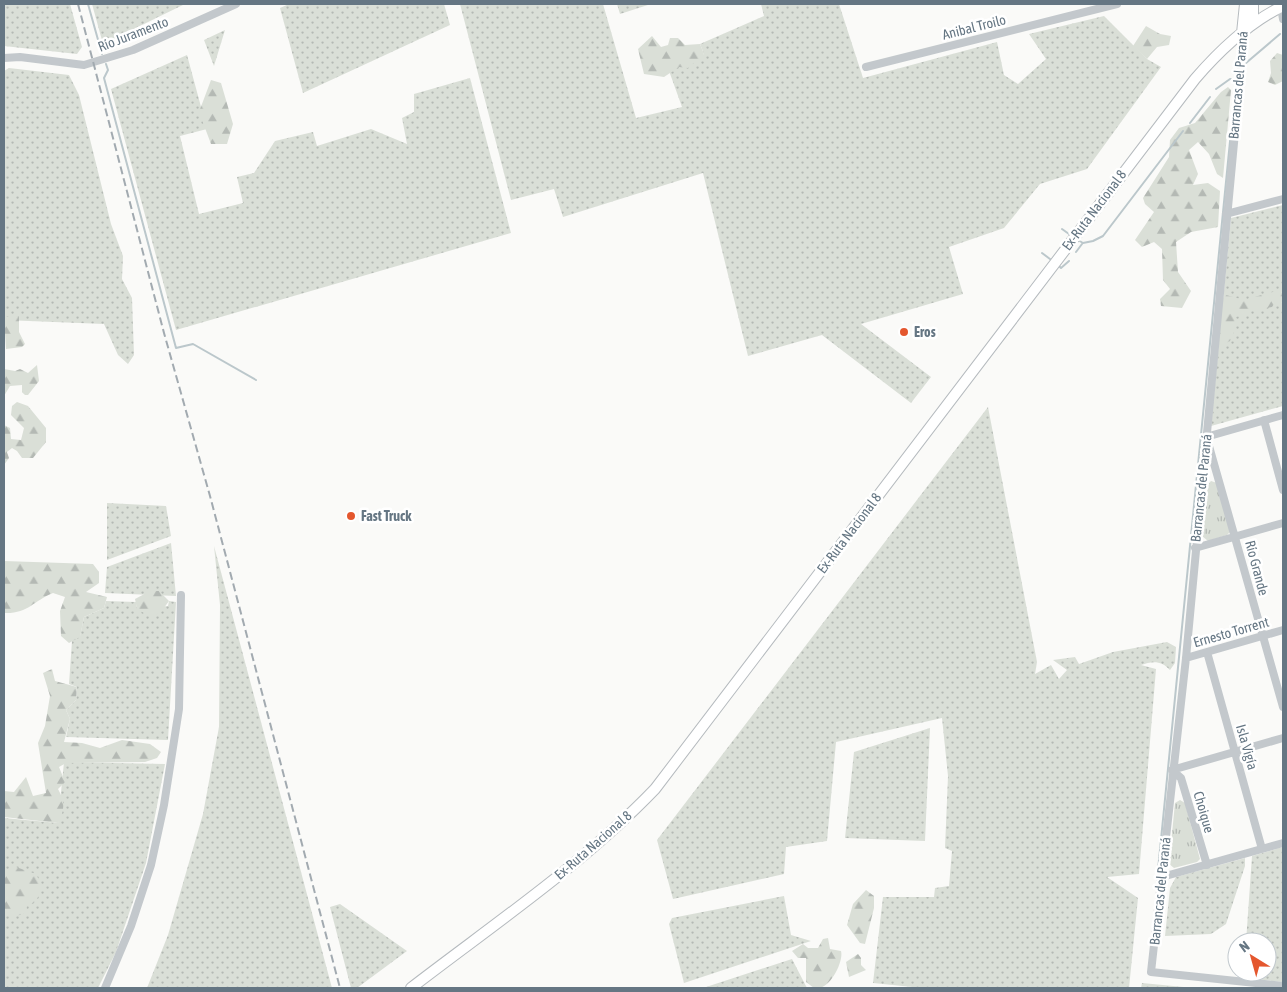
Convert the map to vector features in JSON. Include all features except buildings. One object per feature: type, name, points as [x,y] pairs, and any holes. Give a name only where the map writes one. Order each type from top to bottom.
[{"type":"main road","name":"Barrancas del Paraná","points":[[1242,33],[1245,4]]},
{"type":"main road","name":"Barrancas del Paraná","points":[[1253,4],[1253,24]]},
{"type":"main road","name":"Ex-Ruta Nacional 8","points":[[411,988],[579,860],[620,826],[655,789],[1186,90],[1209,64],[1242,33],[1282,6]]},
{"type":"street","name":"Río Juramento","points":[[4,58],[20,57],[84,65],[133,50],[236,4]]},
{"type":"street","name":"Anibal Troilo","points":[[866,68],[1117,4]]},
{"type":"street","points":[[1282,6],[1283,20]]},
{"type":"street","name":"Barrancas del Paraná","points":[[1242,33],[1241,68],[1186,658],[1172,770],[1151,972],[1283,986]]},
{"type":"street","points":[[1226,214],[1283,199]]},
{"type":"street","points":[[1206,437],[1283,415]]},
{"type":"street","points":[[1264,420],[1283,490]]},
{"type":"street","name":"Río Grande","points":[[1206,437],[1283,707]]},
{"type":"street","points":[[1195,548],[1283,523]]},
{"type":"street","points":[[105,988],[130,926],[151,865],[164,805],[179,710],[181,595]]},
{"type":"street","name":"Ernesto Torrent","points":[[1186,658],[1283,630]]},
{"type":"street","name":"Isla Vigía","points":[[1207,652],[1262,849]]},
{"type":"street","points":[[1172,770],[1283,738]]},
{"type":"street","name":"Choique","points":[[1172,770],[1181,778],[1207,865]]},
{"type":"street","points":[[1162,877],[1283,843]]},
{"type":"green space","points":[[4,4],[70,4],[82,47],[77,54],[4,46]]},
{"type":"green space","points":[[92,4],[185,4],[103,44]]},
{"type":"green space","points":[[289,4],[444,4],[450,25],[303,93],[280,8]]},
{"type":"green space","points":[[460,4],[603,4],[636,118],[682,107],[668,68],[704,54],[700,44],[764,16],[761,4],[839,4],[863,78],[997,42],[1004,75],[1018,84],[1046,59],[1029,34],[1104,16],[1147,59],[1161,67],[1087,169],[1040,184],[1004,228],[949,247],[963,294],[861,324],[931,377],[911,403],[822,335],[748,356],[703,173],[563,217],[554,189],[511,200]]},
{"type":"green space","points":[[617,4],[651,4],[620,14]]},
{"type":"green space","points":[[1146,26],[1160,34],[1171,36],[1169,45],[1157,47],[1147,59],[1133,46]]},
{"type":"green space","points":[[225,30],[214,66],[204,40]]},
{"type":"green space","points":[[652,36],[661,47],[668,45],[670,38],[678,38],[685,45],[700,44],[704,54],[688,68],[679,67],[664,77],[644,74],[638,49]]},
{"type":"green space","points":[[1277,53],[1283,55],[1283,81],[1275,85],[1268,82],[1271,73],[1270,61]]},
{"type":"green space","points":[[187,55],[207,129],[180,136],[199,214],[243,203],[237,177],[254,173],[275,141],[313,132],[317,146],[371,129],[407,144],[402,118],[414,112],[414,94],[470,78],[511,233],[176,330],[111,89]]},
{"type":"green space","points":[[9,68],[69,75],[79,95],[111,224],[123,256],[122,279],[132,298],[134,355],[128,364],[118,355],[104,324],[4,320],[4,71]]},
{"type":"green space","points":[[211,80],[221,83],[233,124],[227,144],[211,144],[199,112]]},
{"type":"green space","points":[[1228,87],[1231,90],[1223,178],[1217,174],[1209,154],[1198,142],[1189,150],[1198,174],[1193,185],[1208,183],[1220,191],[1218,227],[1191,232],[1176,242],[1178,272],[1191,291],[1182,308],[1161,306],[1160,299],[1170,289],[1163,280],[1162,249],[1154,242],[1142,247],[1135,240],[1154,212],[1145,204],[1143,198],[1169,157],[1170,140],[1179,128],[1195,123],[1221,92]]},
{"type":"green space","points":[[1283,205],[1283,406],[1211,426],[1231,218]]},
{"type":"green space","points":[[1283,289],[1283,323],[1282,307],[1276,301],[1272,307],[1266,308],[1264,306],[1257,310],[1255,308],[1247,314],[1235,317],[1234,332],[1230,341],[1222,345],[1216,342],[1220,301],[1226,295],[1244,300]]},
{"type":"green space","points":[[19,316],[19,332],[25,344],[22,347],[6,349],[4,317]]},
{"type":"green space","points":[[37,365],[39,381],[28,395],[22,392],[22,385],[10,386],[4,396],[4,369],[15,371],[20,369],[28,373]]},
{"type":"green space","points":[[17,402],[28,406],[46,428],[46,442],[33,458],[22,458],[12,448],[7,452],[9,458],[4,465],[4,425],[10,428],[11,439],[21,440],[24,428],[11,415],[12,406]]},
{"type":"green space","points":[[988,407],[1037,662],[1035,674],[1051,665],[1059,679],[1067,670],[1053,660],[1075,657],[1079,664],[1113,652],[1167,642],[1176,647],[1175,663],[1170,670],[1163,664],[1156,662],[1141,665],[1156,669],[1139,874],[1107,877],[1138,898],[1129,988],[922,988],[873,983],[883,897],[934,897],[935,888],[949,886],[952,851],[945,848],[948,776],[942,718],[836,742],[827,841],[786,847],[784,874],[673,899],[657,840]]},
{"type":"green space","points":[[1211,481],[1217,483],[1231,531],[1227,535],[1208,541],[1202,536],[1208,485]]},
{"type":"green space","points":[[107,503],[166,506],[171,536],[107,560]]},
{"type":"green space","points":[[171,543],[176,596],[105,593],[107,567]]},
{"type":"green space","points":[[214,546],[332,988],[147,988],[168,935],[203,814],[219,727],[220,605]]},
{"type":"green space","points":[[4,561],[93,564],[99,572],[99,583],[86,592],[107,597],[104,608],[84,617],[80,637],[69,643],[61,636],[60,611],[65,597],[53,593],[25,609],[4,613]]},
{"type":"green space","points":[[150,591],[159,591],[169,601],[161,612],[151,617],[137,609],[135,599]]},
{"type":"green space","points":[[106,601],[136,602],[137,609],[168,606],[169,601],[176,602],[168,740],[66,737],[70,719],[66,710],[76,700],[77,687],[69,684],[72,641],[80,636],[84,617],[104,608]]},
{"type":"green space","points":[[52,669],[55,681],[77,687],[76,700],[66,710],[70,719],[64,742],[82,743],[100,748],[122,740],[150,744],[161,752],[157,758],[145,762],[66,763],[59,767],[65,782],[58,789],[63,806],[58,823],[4,817],[4,791],[14,792],[26,777],[33,796],[46,793],[38,743],[45,726],[50,696],[43,673]]},
{"type":"green space","points":[[930,728],[925,841],[845,838],[854,752]]},
{"type":"green space","points":[[64,762],[165,764],[146,863],[116,952],[98,988],[4,988],[4,818],[58,823]]},
{"type":"green space","points":[[1180,800],[1185,803],[1200,859],[1197,862],[1174,868],[1169,864],[1175,803]]},
{"type":"green space","points":[[1283,847],[1283,982],[1277,981],[1277,932],[1247,932],[1252,856]]},
{"type":"green space","points":[[1245,858],[1245,866],[1226,924],[1211,934],[1165,936],[1170,888],[1176,877]]},
{"type":"green space","points":[[13,866],[36,874],[40,889],[39,896],[34,903],[27,905],[26,913],[10,918],[4,907],[4,872]]},
{"type":"green space","points":[[866,890],[874,896],[874,908],[865,944],[860,943],[847,925],[853,904]]},
{"type":"green space","points":[[784,896],[791,935],[811,941],[684,983],[669,924],[672,918]]},
{"type":"green space","points":[[340,904],[407,951],[357,988],[351,988],[330,907]]},
{"type":"green space","points":[[828,938],[830,949],[841,951],[840,961],[831,980],[821,987],[815,988],[806,982],[806,958],[798,958],[792,951],[803,944],[808,948],[818,948],[823,939]]},
{"type":"green space","points":[[858,954],[861,958],[861,965],[866,970],[849,977],[846,962]]},
{"type":"green space","points":[[792,959],[807,988],[703,988]]},
{"type":"green space","points":[[1142,983],[1194,988],[1141,988]]},
{"type":"waterway","points":[[88,4],[102,54]]},
{"type":"waterway","points":[[1246,63],[1280,34]]},
{"type":"waterway","points":[[106,64],[108,70],[104,78],[176,348],[193,344],[256,380]]},
{"type":"waterway","points":[[1216,89],[1230,79],[1237,79]]},
{"type":"waterway","points":[[1190,123],[1210,97]]},
{"type":"waterway","points":[[1157,880],[1233,111]]},
{"type":"waterway","points":[[1078,240],[1083,243],[1103,236],[1183,131]]},
{"type":"waterway","points":[[1062,229],[1069,234]]},
{"type":"waterway","points":[[1076,252],[1082,244]]},
{"type":"waterway","points":[[1042,253],[1050,259]]},
{"type":"waterway","points":[[1059,266],[1061,268],[1069,261]]},
{"type":"railway","points":[[78,4],[164,333],[210,496],[340,988]]},
{"type":"place","name":"Eros","points":[[904,332]]},
{"type":"place","name":"Fast Truck","points":[[351,516]]}]
